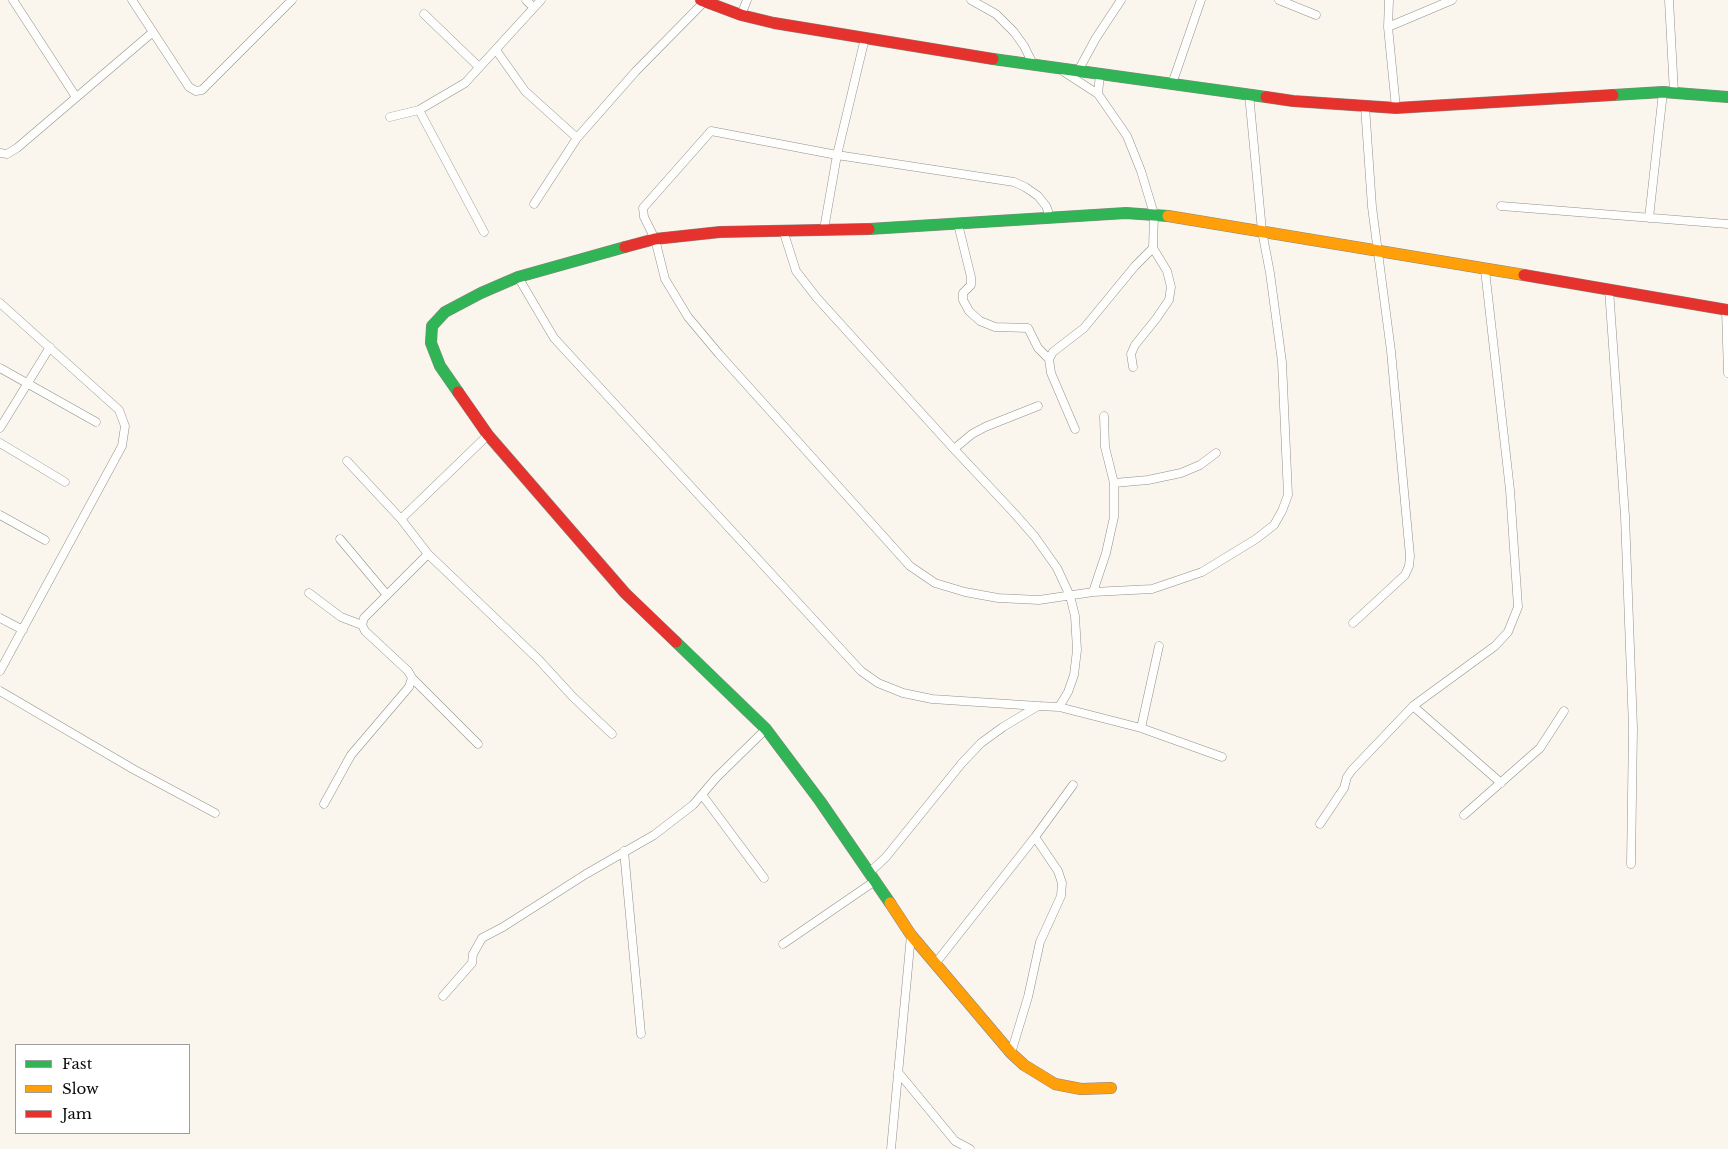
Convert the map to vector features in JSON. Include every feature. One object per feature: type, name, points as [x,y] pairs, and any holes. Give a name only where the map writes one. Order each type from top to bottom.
[{"type":"street","points":[[13,0],[76,97]]},
{"type":"street","points":[[132,0],[189,87],[196,91],[202,90],[292,0]]},
{"type":"street","points":[[526,0],[533,7]]},
{"type":"street","points":[[390,117],[419,110],[465,83],[541,0]]},
{"type":"street","points":[[741,15],[747,0]]},
{"type":"street","points":[[971,0],[996,14],[1014,32],[1024,46],[1032,64]]},
{"type":"street","points":[[1078,71],[1096,38],[1122,0]]},
{"type":"street","points":[[1172,84],[1201,0]]},
{"type":"street","points":[[1279,0],[1316,15]]},
{"type":"street","points":[[1388,0],[1388,27],[1396,108]]},
{"type":"street","points":[[1388,27],[1452,0]]},
{"type":"street","points":[[1649,218],[1668,92],[1669,0]]},
{"type":"street","points":[[534,204],[577,138],[636,71],[702,1],[741,15],[774,23],[1059,69],[1293,101],[1396,108],[1668,92],[1728,97]]},
{"type":"street","points":[[424,14],[479,67]]},
{"type":"street","points":[[0,152],[7,154],[17,148],[153,32]]},
{"type":"street","points":[[824,230],[837,155],[865,38]]},
{"type":"street","points":[[496,50],[525,91],[577,138]]},
{"type":"street","points":[[1059,69],[1098,94],[1127,136],[1141,171],[1154,214],[1153,248],[1167,271],[1171,287],[1169,300],[1135,345],[1131,354],[1133,368]]},
{"type":"street","points":[[1098,94],[1100,74]]},
{"type":"street","points":[[1047,218],[1048,211],[1046,206],[1038,196],[1014,182],[837,155],[711,131],[643,208],[644,217],[654,239],[665,280],[688,317],[725,362],[910,566],[934,583],[973,594],[998,598],[1039,600],[1093,592],[1152,589],[1202,572],[1256,539],[1274,524],[1282,512],[1288,494],[1282,362],[1270,273],[1262,231],[1249,94]]},
{"type":"street","points":[[1353,623],[1405,575],[1409,566],[1410,556],[1391,351],[1372,207],[1365,106]]},
{"type":"street","points":[[419,110],[484,232]]},
{"type":"street","points":[[1501,206],[1728,224]]},
{"type":"street","points":[[1111,1088],[1081,1089],[1055,1084],[1024,1065],[1011,1053],[911,935],[820,801],[766,730],[625,593],[488,435],[440,366],[431,343],[432,326],[445,312],[481,293],[518,277],[654,239],[720,232],[897,228],[1126,213],[1154,214],[1727,310],[1728,373]]},
{"type":"street","points":[[958,224],[971,276],[971,285],[963,293],[963,300],[980,321],[995,327],[1028,328],[1038,348],[1049,358],[1051,372],[1075,429]]},
{"type":"street","points":[[782,230],[796,271],[817,298],[1035,537],[1057,568],[1070,596],[1075,616],[1077,650],[1074,675],[1068,692],[1060,706]]},
{"type":"street","points":[[1049,358],[1053,352],[1084,328],[1135,266],[1153,248]]},
{"type":"street","points":[[1320,824],[1344,788],[1347,777],[1352,770],[1387,736],[1413,706],[1495,646],[1508,632],[1518,607],[1510,490],[1485,270]]},
{"type":"street","points":[[518,277],[554,338],[861,670],[878,683],[932,699],[1060,706],[1141,728],[1222,757]]},
{"type":"street","points":[[1610,289],[1625,516],[1633,728],[1631,864]]},
{"type":"street","points":[[0,303],[119,410],[125,426],[122,446],[0,671]]},
{"type":"street","points":[[0,428],[50,347]]},
{"type":"street","points":[[0,368],[96,422]]},
{"type":"street","points":[[954,449],[972,434],[1038,406]]},
{"type":"street","points":[[1093,592],[1106,553],[1114,518],[1114,483],[1105,447],[1104,416]]},
{"type":"street","points":[[401,519],[488,435]]},
{"type":"street","points":[[0,443],[65,482]]},
{"type":"street","points":[[1114,483],[1148,480],[1181,473],[1200,465],[1216,453]]},
{"type":"street","points":[[347,461],[401,519],[428,554],[612,734]]},
{"type":"street","points":[[0,515],[45,540]]},
{"type":"street","points":[[340,539],[387,596]]},
{"type":"street","points":[[362,625],[364,618],[428,554]]},
{"type":"street","points":[[309,592],[341,617],[362,625],[366,632],[408,671],[412,678],[478,744]]},
{"type":"street","points":[[0,618],[23,630]]},
{"type":"street","points":[[1141,728],[1159,646]]},
{"type":"street","points":[[324,804],[352,755],[409,687],[412,678]]},
{"type":"street","points":[[0,691],[133,769],[215,812]]},
{"type":"street","points":[[783,944],[872,877],[962,763],[981,743],[1038,706]]},
{"type":"street","points":[[1413,706],[1501,783]]},
{"type":"street","points":[[1464,815],[1540,748],[1564,711]]},
{"type":"street","points":[[443,996],[472,963],[473,954],[482,938],[503,927],[624,851],[654,835],[694,805],[716,778],[766,730]]},
{"type":"street","points":[[935,964],[1035,837],[1073,785]]},
{"type":"street","points":[[703,796],[764,878]]},
{"type":"street","points":[[1011,1053],[1028,997],[1040,942],[1062,896],[1062,883],[1058,871],[1035,837]]},
{"type":"street","points":[[624,851],[641,1034]]},
{"type":"street","points":[[891,1149],[911,935]]},
{"type":"street","points":[[898,1072],[955,1145],[970,1149]]},
{"type":"traffic: fast","points":[[993,59],[1266,97]]},
{"type":"traffic: fast","points":[[1613,95],[1663,92],[1728,97]]},
{"type":"traffic: fast","points":[[869,229],[1126,213],[1168,216]]},
{"type":"traffic: fast","points":[[458,392],[440,366],[431,343],[432,326],[445,312],[481,293],[518,277],[625,247]]},
{"type":"traffic: fast","points":[[676,642],[766,729],[820,801],[890,903]]},
{"type":"traffic: slow","points":[[1168,216],[1524,275]]},
{"type":"traffic: slow","points":[[890,903],[911,935],[1011,1053],[1024,1065],[1055,1084],[1081,1089],[1111,1088]]},
{"type":"traffic: jam","points":[[701,0],[741,15],[774,23],[993,59]]},
{"type":"traffic: jam","points":[[1266,97],[1293,101],[1396,108],[1613,95]]},
{"type":"traffic: jam","points":[[625,247],[655,239],[720,232],[869,229]]},
{"type":"traffic: jam","points":[[1524,275],[1728,310]]},
{"type":"traffic: jam","points":[[458,392],[488,435],[625,593],[676,642]]}]
